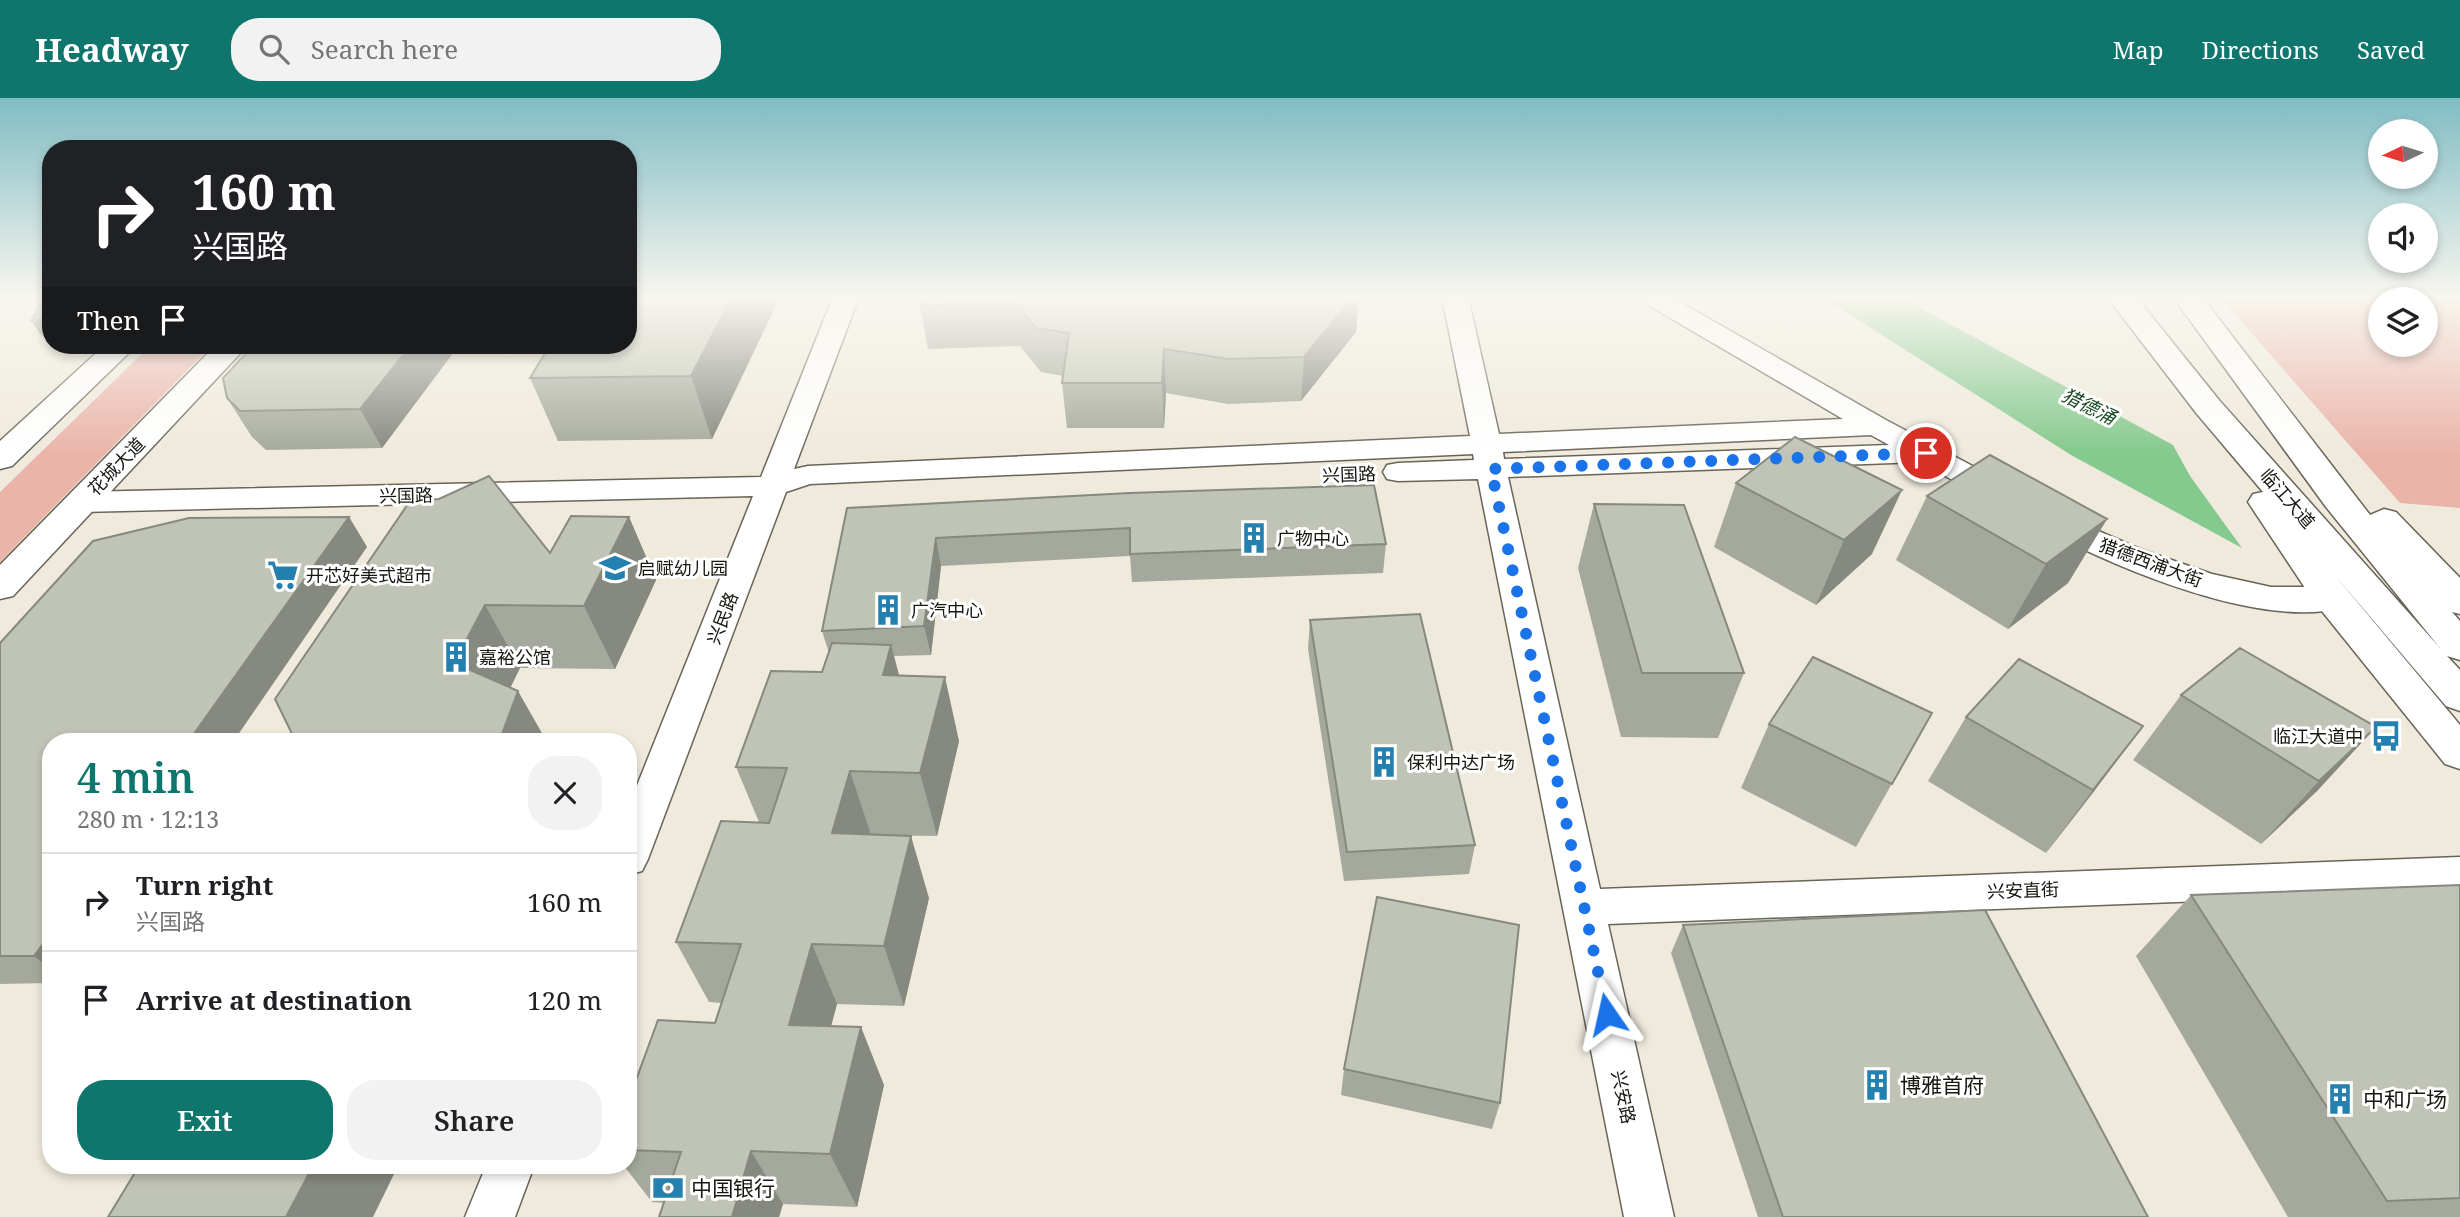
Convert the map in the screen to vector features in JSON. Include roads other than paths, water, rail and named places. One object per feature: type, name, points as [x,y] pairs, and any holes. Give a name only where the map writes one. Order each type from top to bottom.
[{"type":"main road","name":"临江大道","points":[[2162,349],[2208,407],[2460,696]]},
{"type":"main road","name":"临江大道","points":[[2226,349],[2376,547],[2460,646]]},
{"type":"main road","points":[[6,450],[112,354]]},
{"type":"main road","name":"花城大道","points":[[0,587],[224,354]]},
{"type":"main road","points":[[2208,407],[2273,516],[2333,599],[2460,753]]},
{"type":"main road","points":[[2272,411],[2359,493],[2460,601]]},
{"type":"street","name":"兴民路","points":[[637,836],[826,349]]},
{"type":"street","name":"兴安路","points":[[1466,349],[1649,1217]]},
{"type":"street","name":"猎德西浦大街","points":[[1743,349],[1876,426],[2072,532],[2143,563],[2208,584],[2266,597],[2333,599]]},
{"type":"street","name":"兴国路","points":[[82,502],[773,486],[802,495],[1488,457],[1876,426]]},
{"type":"street","name":"兴国路","points":[[1488,457],[1926,453]]},
{"type":"street","name":"兴安直街","points":[[1585,906],[2460,874]]},
{"type":"street","points":[[490,1217],[507,1174]]},
{"type":"water","name":"猎德涌","points":[[1904,349],[1996,349],[2173,445],[2190,476],[2242,548],[2071,455]]},
{"type":"place","name":"广物中心","points":[[1254,538]]},
{"type":"place","name":"启赋幼儿园","points":[[615,568]]},
{"type":"place","name":"开芯好美式超市","points":[[283,575]]},
{"type":"place","name":"广汽中心","points":[[888,610]]},
{"type":"place","name":"嘉裕公馆","points":[[456,657]]},
{"type":"place","name":"临江大道中","points":[[2386,736]]},
{"type":"place","name":"保利中达广场","points":[[1384,762]]},
{"type":"place","name":"博雅首府","points":[[1877,1085]]},
{"type":"place","name":"中和广场","points":[[2340,1099]]},
{"type":"place","name":"中国银行","points":[[668,1188]]}]
